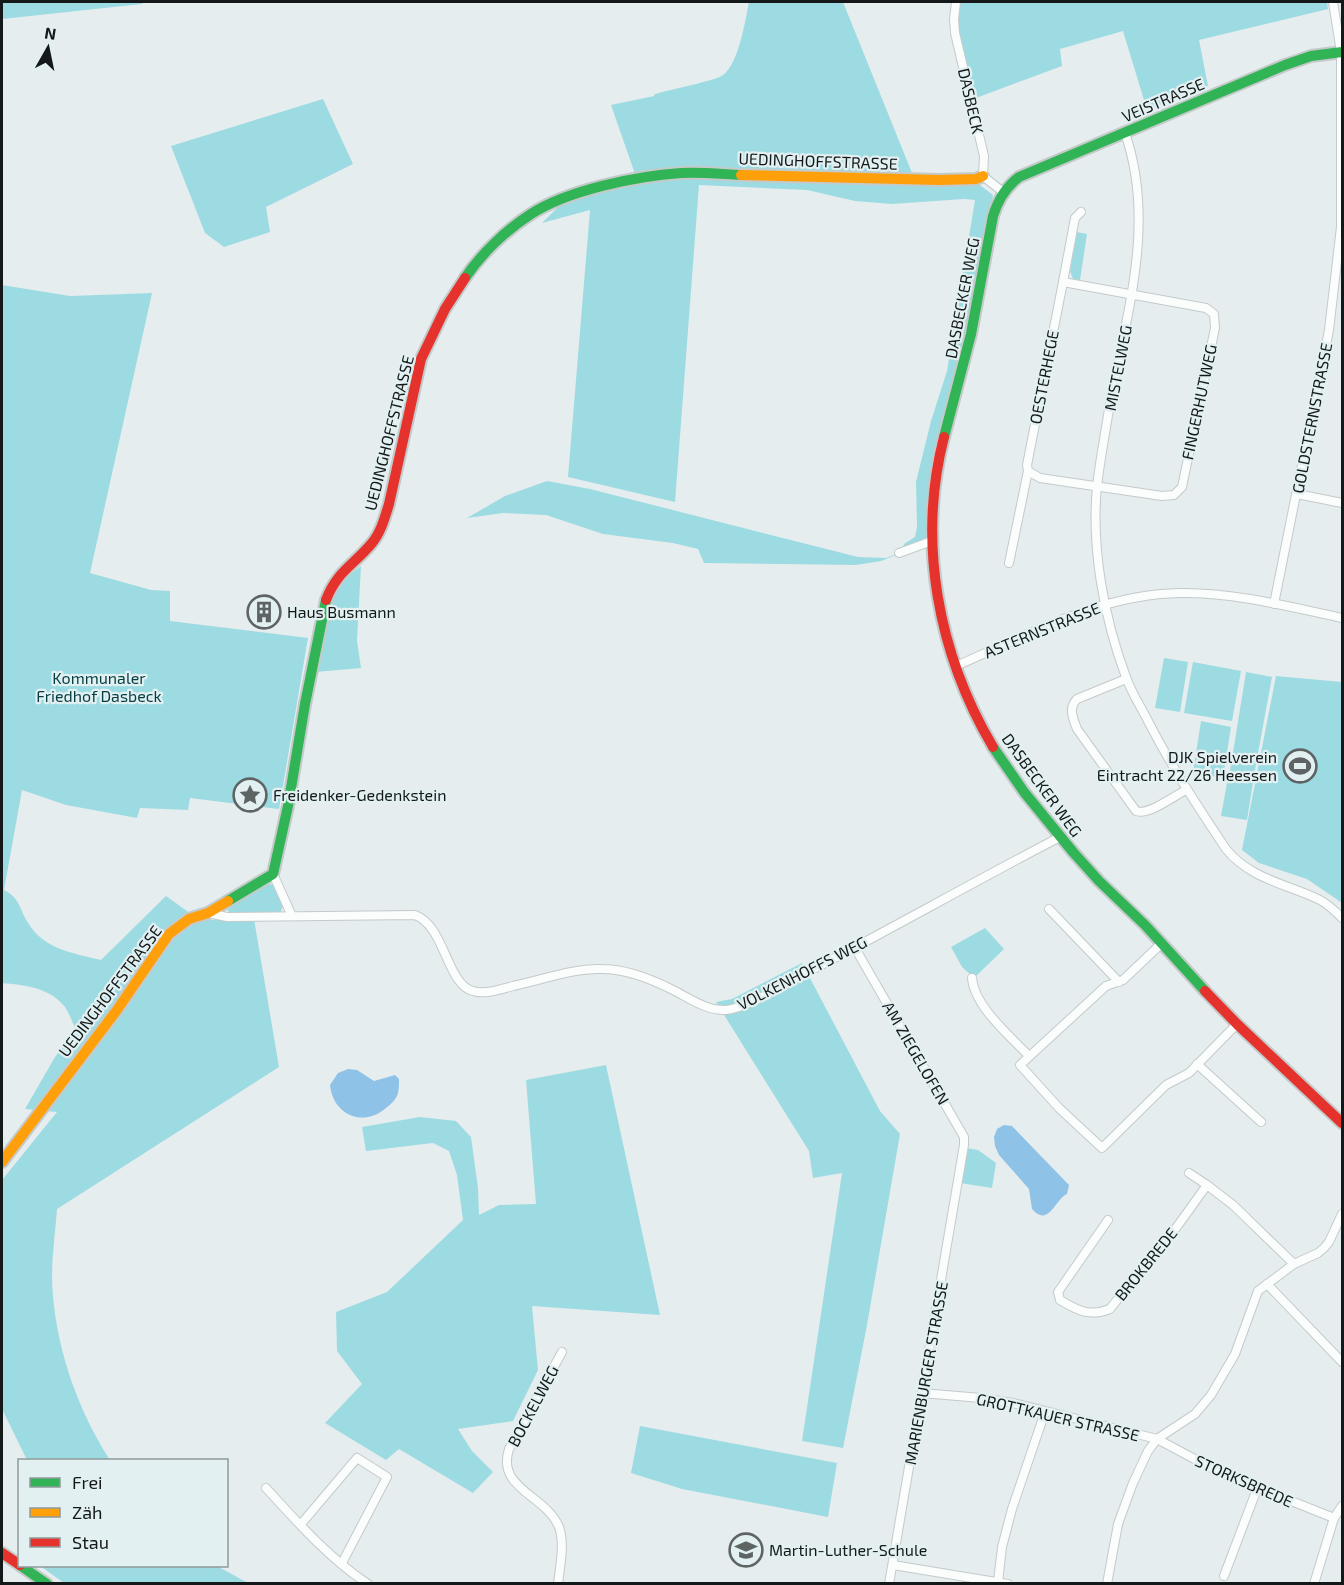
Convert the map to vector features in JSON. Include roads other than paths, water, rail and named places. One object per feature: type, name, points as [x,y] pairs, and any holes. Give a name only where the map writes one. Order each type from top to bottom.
[{"type":"street","name":"DASBECK","points":[[956,2],[955,33],[984,156],[983,176]]},
{"type":"street","points":[[1333,2],[1342,52]]},
{"type":"street","name":"VEISTRASSE","points":[[1003,192],[1019,177],[1285,65],[1311,56],[1342,52]]},
{"type":"street","name":"GOLDSTERNSTRASSE","points":[[1274,604],[1329,330],[1342,228],[1342,52]]},
{"type":"street","name":"MISTELWEG","points":[[1125,133],[1133,160],[1138,199],[1138,244],[1132,294],[1109,410],[1097,487],[1097,553],[1105,604],[1126,679],[1186,790],[1233,858],[1257,874],[1323,902],[1342,918]]},
{"type":"street","name":"UEDINGHOFFSTRASSE","points":[[2,1162],[117,1010],[169,934],[189,920],[208,913],[273,874],[286,817],[326,599],[335,580],[364,552],[382,526],[389,504],[421,359],[445,309],[473,266],[511,229],[532,213],[589,190],[649,177],[682,173],[940,180],[976,179],[983,176]]},
{"type":"street","points":[[983,176],[1003,192]]},
{"type":"street","name":"DASBECKER WEG","points":[[1003,192],[993,216],[977,307],[933,496],[932,541],[941,615],[956,666],[971,706],[1007,768],[1060,837],[1089,870],[1132,910],[1237,1024],[1342,1123]]},
{"type":"street","name":"OESTERHEGE","points":[[1009,563],[1075,218],[1081,212]]},
{"type":"street","points":[[1064,282],[1132,294]]},
{"type":"street","name":"FINGERHUTWEG","points":[[1097,487],[1168,496],[1176,494],[1182,487],[1215,328],[1216,318],[1211,310],[1132,294]]},
{"type":"street","points":[[1028,471],[1040,478],[1097,487]]},
{"type":"street","points":[[1297,494],[1342,503]]},
{"type":"street","points":[[899,553],[932,541]]},
{"type":"street","name":"ASTERNSTRASSE","points":[[956,666],[1057,621],[1129,598],[1182,593],[1274,604],[1342,618]]},
{"type":"street","points":[[1126,679],[1077,699],[1072,713],[1077,729],[1136,811],[1140,813],[1149,811],[1186,790]]},
{"type":"street","name":"VOLKENHOFFS WEG","points":[[292,916],[405,914],[423,918],[432,927],[463,985],[472,991],[492,992],[585,970],[604,969],[623,971],[646,979],[710,1008],[720,1010],[740,1007],[855,948],[1060,837]]},
{"type":"street","points":[[208,913],[227,917],[292,916],[273,874]]},
{"type":"street","points":[[1049,909],[1119,982]]},
{"type":"street","points":[[1161,944],[1123,980],[1106,986],[1020,1065],[1059,1108],[1102,1148],[1166,1085],[1189,1072],[1237,1024]]},
{"type":"street","name":"AM ZIEGELOFEN","points":[[855,948],[964,1137],[962,1162]]},
{"type":"street","points":[[972,978],[974,991],[984,1007],[1029,1056]]},
{"type":"street","points":[[1197,1064],[1261,1122]]},
{"type":"street","name":"MARIENBURGER STRASSE","points":[[890,1584],[962,1162]]},
{"type":"street","points":[[1189,1173],[1233,1205],[1294,1264]]},
{"type":"street","name":"BROKBREDE","points":[[1108,1220],[1058,1292],[1060,1300],[1084,1313],[1101,1313],[1110,1309],[1152,1255],[1166,1242],[1207,1185]]},
{"type":"street","points":[[1107,1584],[1120,1516],[1148,1450],[1157,1439],[1195,1414],[1211,1395],[1235,1354],[1258,1291],[1294,1264],[1324,1248],[1342,1214]]},
{"type":"street","points":[[1267,1284],[1342,1362]]},
{"type":"street","name":"BOCKELWEG","points":[[558,1584],[562,1549],[560,1530],[552,1512],[520,1488],[511,1477],[507,1463],[509,1449],[562,1352]]},
{"type":"street","name":"GROTTKAUER STRASSE","points":[[922,1393],[981,1398],[1157,1439]]},
{"type":"street","points":[[998,1582],[1002,1547],[1012,1509],[1045,1412]]},
{"type":"street","name":"STORKSBREDE","points":[[1157,1439],[1221,1473],[1334,1518]]},
{"type":"street","points":[[301,1524],[357,1458],[387,1477],[342,1563]]},
{"type":"street","points":[[266,1488],[342,1563],[368,1584]]},
{"type":"street","points":[[1224,1576],[1257,1489]]},
{"type":"street","points":[[1314,1584],[1334,1518],[1342,1506]]},
{"type":"street","points":[[2,1553],[18,1564]]},
{"type":"street","points":[[893,1565],[1008,1584]]},
{"type":"street","points":[[23,1567],[44,1583]]},
{"type":"place","name":"Haus Busmann","points":[[264,612]]},
{"type":"place","name":"DJK Spielverein Eintracht 22/26 Heessen","points":[[1300,766]]},
{"type":"place","name":"Freidenker-Gedenkstein","points":[[250,795]]},
{"type":"place","name":"Martin-Luther-Schule","points":[[746,1550]]},
{"type":"park label","name":"Kommunaler Friedhof Dasbeck","points":[[99,687]]}]
